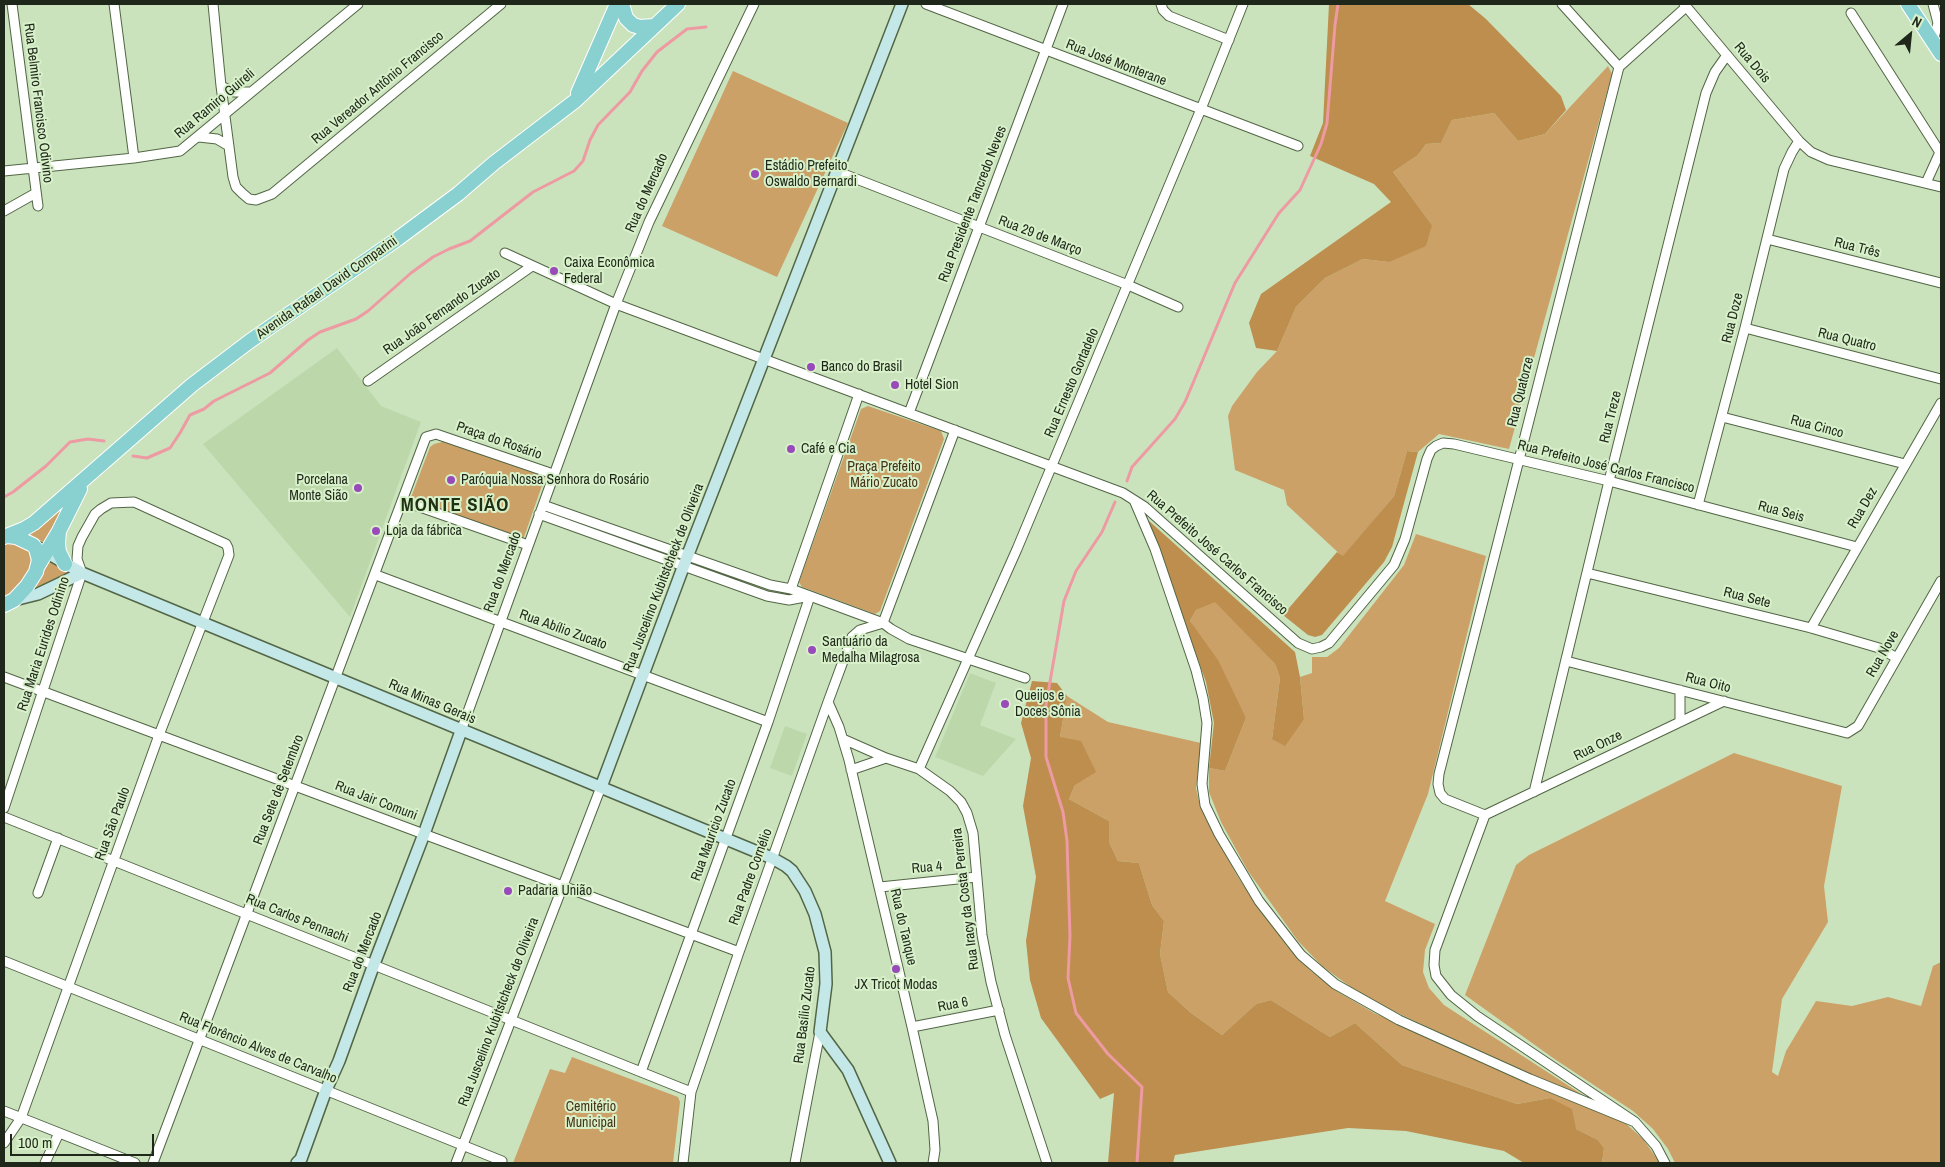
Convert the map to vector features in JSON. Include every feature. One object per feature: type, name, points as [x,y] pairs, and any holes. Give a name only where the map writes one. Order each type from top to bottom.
[{"type":"main road","name":"Avenida Rafael David Comparini","points":[[575,101],[617,4]]},
{"type":"main road","points":[[622,4],[626,18],[633,25],[640,28],[654,26]]},
{"type":"main road","name":"Avenida Rafael David Comparini","points":[[5,537],[34,523],[192,385],[250,340],[396,240],[450,200],[494,163],[575,101],[678,4]]},
{"type":"main road","points":[[1908,4],[1941,54]]},
{"type":"main road","name":"Avenida Rafael David Comparini","points":[[8,605],[31,580],[59,531],[84,481]]},
{"type":"main road","points":[[59,531],[59,552],[65,564]]},
{"type":"main road","name":"Avenida Rafael David Comparini","points":[[5,537],[16,537],[33,545]]},
{"type":"main road","points":[[33,545],[38,554],[38,566]]},
{"type":"street","name":"Rua Belmiro Francisco Odivino","points":[[12,4],[38,206]]},
{"type":"street","points":[[114,4],[134,158]]},
{"type":"street","points":[[213,4],[229,146]]},
{"type":"street","name":"Rua Ramiro Guireli","points":[[4,171],[134,158],[180,151],[358,4]]},
{"type":"street","name":"Rua Vereador Antônio Francisco","points":[[229,146],[236,187],[249,199],[256,200],[272,194],[502,4]]},
{"type":"street","name":"Rua do Mercado","points":[[299,1162],[424,834],[616,304],[649,222],[754,4]]},
{"type":"street","name":"Rua Juscelino Kubitstcheck de Oliveira","points":[[456,1163],[564,886],[686,561],[836,171],[902,4]]},
{"type":"street","name":"Rua José Monterane","points":[[926,4],[1298,146]]},
{"type":"street","name":"Rua Presidente Tancredo Neves","points":[[908,413],[1063,4]]},
{"type":"street","points":[[1161,4],[1163,10],[1169,16],[1229,40]]},
{"type":"street","name":"Rua Ernesto Gortadelo","points":[[920,769],[1017,549],[1202,109],[1243,4]]},
{"type":"street","points":[[1562,4],[1619,66],[1685,5]]},
{"type":"street","points":[[1933,4],[1938,23],[1933,41]]},
{"type":"street","name":"Rua Dois","points":[[1685,5],[1799,141],[1819,157],[1941,187]]},
{"type":"street","points":[[1851,13],[1941,153],[1926,183]]},
{"type":"street","name":"Rua Treze","points":[[1534,792],[1609,481],[1706,94],[1714,72],[1727,55]]},
{"type":"street","name":"Rua Quatorze","points":[[1484,815],[1445,799],[1440,793],[1438,784],[1518,459],[1619,66]]},
{"type":"street","points":[[221,86],[234,92],[250,92]]},
{"type":"street","points":[[199,136],[217,140],[229,146]]},
{"type":"street","name":"Rua Doze","points":[[1698,505],[1745,328],[1784,169],[1799,141]]},
{"type":"street","name":"Rua 29 de Março","points":[[836,171],[1128,286],[1178,308]]},
{"type":"street","points":[[4,211],[36,193]]},
{"type":"street","name":"Rua Três","points":[[1767,239],[1941,283]]},
{"type":"street","name":"Rua Prefeito José Carlos Francisco","points":[[505,253],[616,304],[1123,493],[1144,507],[1298,643],[1312,650],[1321,648],[1328,643],[1394,565],[1405,540],[1427,459],[1431,450],[1443,443],[1609,481],[1698,505]]},
{"type":"street","name":"Rua João Fernando Zucato","points":[[368,381],[532,266]]},
{"type":"street","name":"Rua Quatro","points":[[1745,328],[1941,378]]},
{"type":"street","points":[[791,589],[859,394]]},
{"type":"street","name":"Rua Dez","points":[[1811,628],[1904,464],[1941,403]]},
{"type":"street","name":"Rua Cinco","points":[[1722,417],[1904,464]]},
{"type":"street","points":[[883,623],[955,430]]},
{"type":"street","name":"Praça do Rosário","points":[[436,434],[553,474]]},
{"type":"street","name":"Rua Sete de Setembro","points":[[153,1163],[376,575],[424,441],[429,435],[436,434]]},
{"type":"street","points":[[1134,499],[1155,549],[1196,670],[1203,698],[1207,723],[1202,784],[1205,805],[1219,834],[1259,901],[1301,956],[1335,984],[1400,1020],[1635,1122]]},
{"type":"street","points":[[402,501],[528,545]]},
{"type":"street","name":"Rua São Paulo","points":[[4,1142],[21,1118],[159,735],[228,555],[228,548],[222,542],[134,502],[111,503],[95,514],[82,536],[77,559],[82,573]]},
{"type":"street","name":"Rua Seis","points":[[1698,505],[1857,547]]},
{"type":"street","points":[[541,509],[686,561],[779,599],[796,600],[810,596]]},
{"type":"street","name":"Rua Minas Gerais","points":[[33,545],[82,573],[772,858]]},
{"type":"street","points":[[686,561],[770,585],[791,589],[883,623],[909,639],[1025,678]]},
{"type":"street","points":[[8,605],[38,594],[82,573]]},
{"type":"street","name":"Rua Maria Eurides Odinino","points":[[4,808],[82,573]]},
{"type":"street","name":"Rua Sete","points":[[1587,573],[1811,628],[1879,648],[1897,658]]},
{"type":"street","name":"Rua Abílio Zucato","points":[[376,575],[768,722]]},
{"type":"street","name":"Rua Nove","points":[[1842,732],[1850,732],[1858,726],[1941,581]]},
{"type":"street","name":"Rua Maurício Zucato","points":[[641,1072],[768,722],[810,596]]},
{"type":"street","name":"Rua Padre Cornélio","points":[[683,1163],[691,1092],[772,858],[852,637],[860,630],[883,623]]},
{"type":"street","name":"Rua Oito","points":[[1566,661],[1842,732]]},
{"type":"street","name":"Rua Jair Comuni","points":[[4,677],[739,952]]},
{"type":"street","points":[[1680,690],[1680,722]]},
{"type":"street","name":"Rua Onze","points":[[1484,815],[1724,701]]},
{"type":"street","name":"Rua do Tanque","points":[[828,702],[843,739],[912,1027],[933,1121],[935,1150],[933,1163]]},
{"type":"street","name":"Rua Iracy da Costa Perreira","points":[[843,739],[886,758],[920,769],[950,791],[961,802],[967,813],[973,833],[985,959],[998,1010],[1047,1163]]},
{"type":"street","points":[[851,770],[886,758]]},
{"type":"street","points":[[1484,815],[1435,950],[1434,965],[1436,976],[1451,995],[1477,1016],[1635,1122],[1656,1146],[1665,1163]]},
{"type":"street","name":"Rua Carlos Pennachi","points":[[4,817],[691,1092]]},
{"type":"street","points":[[38,893],[58,838]]},
{"type":"street","name":"Rua Basílio Zucato","points":[[772,858],[786,866],[799,881],[812,907],[820,930],[827,966],[820,1032],[795,1163]]},
{"type":"street","name":"Rua 4","points":[[880,887],[977,878]]},
{"type":"street","name":"Rua Florêncio Alves de Carvalho","points":[[4,961],[502,1161]]},
{"type":"street","name":"Rua 6","points":[[912,1027],[998,1010]]},
{"type":"street","points":[[820,1032],[848,1070],[890,1163]]},
{"type":"street","points":[[4,1111],[135,1163]]},
{"type":"street","points":[[45,1163],[59,1133]]},
{"type":"shaded area","points":[[1329,4],[1468,4],[1486,19],[1561,96],[1566,110],[1545,134],[1518,141],[1494,113],[1452,120],[1441,143],[1426,144],[1418,155],[1393,172],[1432,225],[1426,246],[1389,262],[1363,259],[1325,278],[1296,307],[1277,351],[1256,348],[1249,323],[1261,294],[1391,202],[1374,184],[1310,156],[1323,123]]},
{"type":"shaded area","points":[[337,348],[381,406],[421,422],[350,617],[203,444]]},
{"type":"shaded area","points":[[1407,451],[1418,452],[1392,547],[1384,562],[1322,635],[1315,637],[1308,635],[1283,615],[1337,552],[1343,556],[1394,496]]},
{"type":"shaded area","points":[[1148,520],[1295,652],[1300,677],[1304,719],[1285,746],[1272,739],[1280,678],[1275,664],[1215,602],[1196,610],[1190,621],[1218,660],[1246,718],[1225,771],[1209,768],[1214,723],[1206,682]]},
{"type":"shaded area","name":"Queijos e Doces Sônia","points":[[970,673],[996,683],[980,725],[1016,739],[983,776],[935,757]]},
{"type":"shaded area","points":[[1032,681],[1057,683],[1067,696],[1060,737],[1081,741],[1096,772],[1075,785],[1069,799],[1109,821],[1109,842],[1118,861],[1139,863],[1152,905],[1164,921],[1160,954],[1168,992],[1191,1013],[1222,1035],[1256,1004],[1271,1000],[1330,1037],[1355,1023],[1402,1065],[1517,1104],[1550,1098],[1572,1109],[1576,1129],[1598,1140],[1604,1148],[1602,1163],[1524,1163],[1504,1151],[1406,1131],[1348,1128],[1175,1155],[1173,1163],[1108,1163],[1114,1093],[1100,1099],[1041,1018],[1030,980],[1026,941],[1036,877],[1023,806],[1031,758],[1021,723]]},
{"type":"shaded area","points":[[785,726],[807,734],[792,776],[770,768]]},
{"type":"green space","points":[[1608,66],[1612,74],[1509,449],[1439,434],[1418,452],[1407,451],[1394,496],[1343,557],[1287,505],[1284,490],[1235,470],[1228,416],[1232,406],[1257,372],[1277,351],[1296,307],[1325,278],[1363,259],[1389,262],[1432,225],[1393,172],[1418,155],[1426,144],[1441,143],[1452,120],[1494,113],[1518,141],[1545,134]]},
{"type":"green space","name":"Estádio Prefeito Oswaldo Bernardi","points":[[733,71],[848,123],[777,277],[662,226]]},
{"type":"green space","name":"Praça Prefeito Mário Zucato","points":[[868,406],[941,431],[944,439],[880,611],[875,614],[802,587],[799,582],[861,409]]},
{"type":"green space","points":[[446,441],[545,477],[523,540],[410,500],[430,447]]},
{"type":"green space","points":[[66,504],[45,543],[27,533]]},
{"type":"green space","points":[[1416,534],[1486,556],[1428,794],[1385,901],[1435,924],[1425,950],[1423,972],[1429,988],[1444,1005],[1589,1099],[1523,1072],[1387,1008],[1352,988],[1322,966],[1298,941],[1248,871],[1221,822],[1209,792],[1209,768],[1225,771],[1246,718],[1190,621],[1196,610],[1215,601],[1275,664],[1280,678],[1272,739],[1304,719],[1300,677],[1312,673],[1312,657],[1327,657],[1339,648],[1404,565]]},
{"type":"green space","points":[[17,543],[30,551],[31,566],[25,580],[13,593],[4,598],[4,544]]},
{"type":"green space","points":[[48,559],[74,573],[28,593]]},
{"type":"green space","points":[[1067,696],[1108,722],[1201,743],[1196,788],[1200,806],[1238,877],[1287,946],[1311,971],[1338,992],[1374,1013],[1552,1093],[1623,1121],[1643,1139],[1660,1163],[1602,1163],[1604,1148],[1598,1140],[1576,1129],[1550,1098],[1517,1104],[1402,1065],[1355,1023],[1330,1037],[1271,1000],[1256,1004],[1222,1035],[1191,1013],[1168,992],[1160,954],[1164,921],[1152,905],[1139,863],[1118,861],[1109,842],[1109,821],[1069,799],[1075,785],[1060,737]]},
{"type":"green space","points":[[1734,753],[1842,786],[1824,886],[1828,922],[1782,999],[1772,1072],[1778,1076],[1786,1051],[1816,1001],[1852,1006],[1888,997],[1921,1006],[1933,966],[1941,962],[1941,1163],[1675,1163],[1668,1149],[1653,1129],[1633,1111],[1553,1058],[1465,995],[1516,865],[1529,855]]},
{"type":"green space","name":"Cemitério Municipal","points":[[572,1057],[678,1097],[680,1102],[673,1163],[513,1163],[550,1069],[565,1073]]},
{"type":"waterway","points":[[1127,481],[1132,467],[1175,419],[1185,402],[1235,283],[1279,213],[1300,190],[1321,144],[1327,123],[1338,4]]},
{"type":"waterway","points":[[133,456],[147,458],[170,448],[190,415],[270,373],[320,332],[356,319],[433,257],[470,241],[533,192],[574,171],[583,161],[590,140],[598,125],[630,92],[642,71],[657,52],[687,29],[706,27]]},
{"type":"waterway","points":[[4,497],[46,466],[70,442],[88,439],[104,441]]},
{"type":"waterway","points":[[1115,502],[1102,532],[1076,571],[1064,601],[1046,705],[1046,757],[1063,812],[1067,841],[1070,936],[1068,978],[1076,1013],[1108,1054],[1142,1087],[1137,1163]]},
{"type":"place","name":"Estádio Prefeito Oswaldo Bernardi","points":[[755,174]]},
{"type":"place","name":"Caixa Econômica Federal","points":[[554,271]]},
{"type":"place","name":"Banco do Brasil","points":[[811,367]]},
{"type":"place","name":"Hotel Sion","points":[[895,385]]},
{"type":"place","name":"Café e Cia","points":[[791,449]]},
{"type":"place","name":"Paróquia Nossa Senhora do Rosário","points":[[451,480]]},
{"type":"place","name":"Porcelana Monte Sião","points":[[358,488]]},
{"type":"place","name":"Loja da fábrica","points":[[376,531]]},
{"type":"place","name":"Santuário da Medalha Milagrosa","points":[[812,650]]},
{"type":"place","name":"Queijos e Doces Sônia","points":[[1005,704]]},
{"type":"place","name":"Padaria União","points":[[508,891]]},
{"type":"place","name":"JX Tricot Modas","points":[[896,969]]},
{"type":"district","name":"MONTE SIÃO","points":[[455,506]]}]
